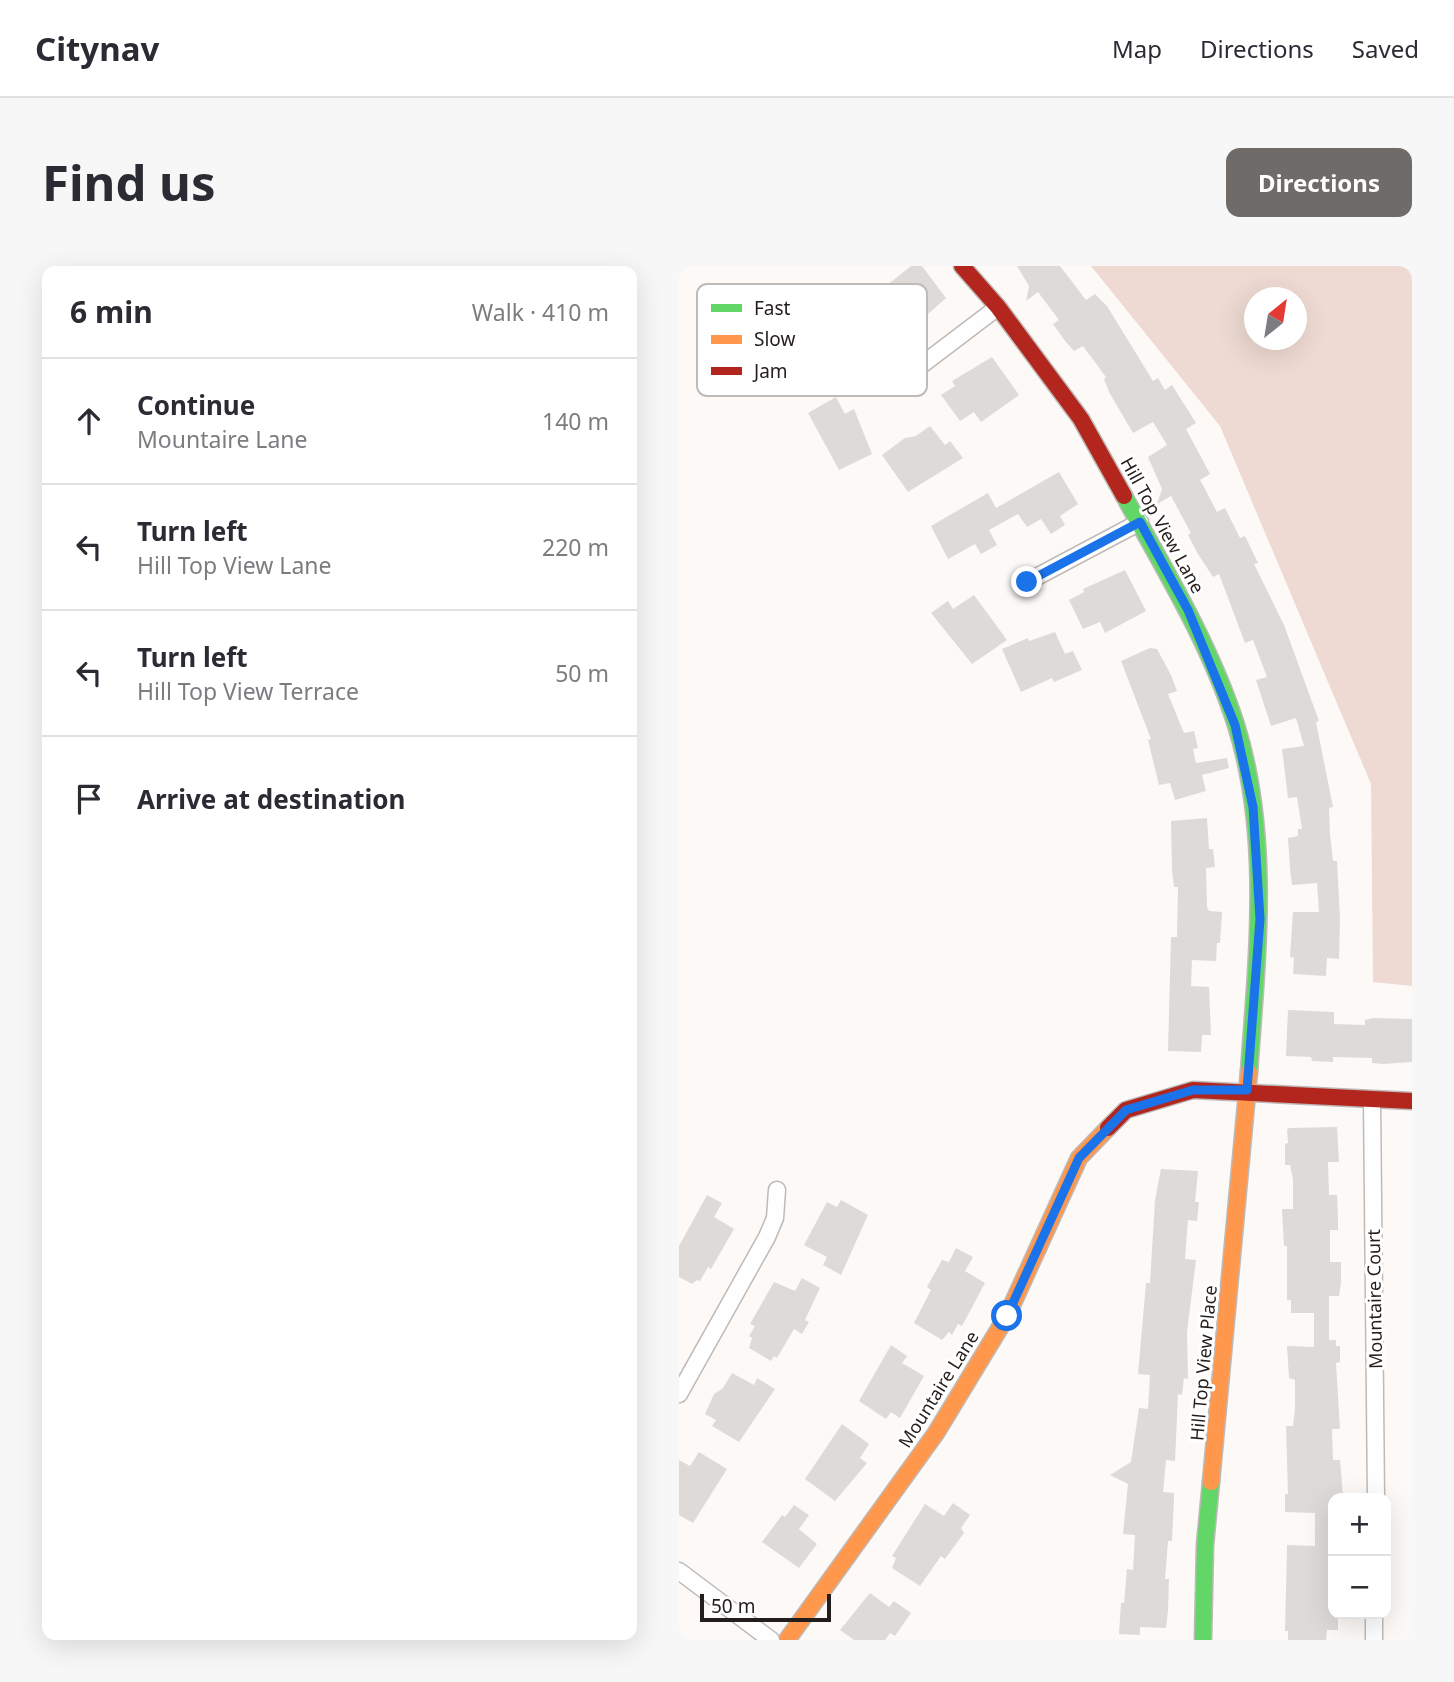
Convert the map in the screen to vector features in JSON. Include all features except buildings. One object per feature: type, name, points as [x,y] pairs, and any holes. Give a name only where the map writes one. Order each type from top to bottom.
[{"type":"street","name":"Hill Top View Lane","points":[[962,266],[998,307],[1081,419],[1188,610],[1235,725],[1253,807],[1260,919],[1247,1090]]},
{"type":"street","points":[[927,361],[998,307]]},
{"type":"street","points":[[1027,582],[1140,522]]},
{"type":"street","name":"Mountaire Lane","points":[[787,1640],[943,1422],[1007,1316],[1079,1158],[1126,1110],[1193,1090],[1247,1090],[1412,1101]]},
{"type":"street","name":"Hill Top View Place","points":[[1203,1640],[1205,1545],[1247,1090]]},
{"type":"street","name":"Mountaire Court","points":[[1372,1100],[1376,1493]]},
{"type":"street","points":[[679,1394],[767,1237],[775,1218],[777,1191]]},
{"type":"street","points":[[679,1572],[771,1640]]},
{"type":"street","points":[[1374,1619],[1374,1640]]},
{"type":"shaded area","points":[[1091,266],[1406,266],[1412,270],[1412,986],[1373,982],[1371,784],[1220,426]]},
{"type":"traffic: fast","points":[[1124,496],[1200,636],[1236,725],[1247,767],[1254,810],[1259,897],[1249,1072]]},
{"type":"traffic: fast","points":[[1203,1640],[1205,1545],[1211,1482]]},
{"type":"traffic: slow","points":[[1211,1482],[1249,1072]]},
{"type":"traffic: slow","points":[[787,1640],[936,1433],[1007,1316],[1079,1158],[1108,1128]]},
{"type":"traffic: jam","points":[[962,266],[998,307],[1081,419],[1124,496]]},
{"type":"traffic: jam","points":[[1108,1128],[1126,1110],[1193,1090],[1412,1101]]},
{"type":"route","points":[[1007,1316],[1079,1158],[1126,1110],[1193,1090],[1247,1090],[1260,919],[1253,807],[1235,725],[1188,610],[1140,522],[1027,582]]}]
